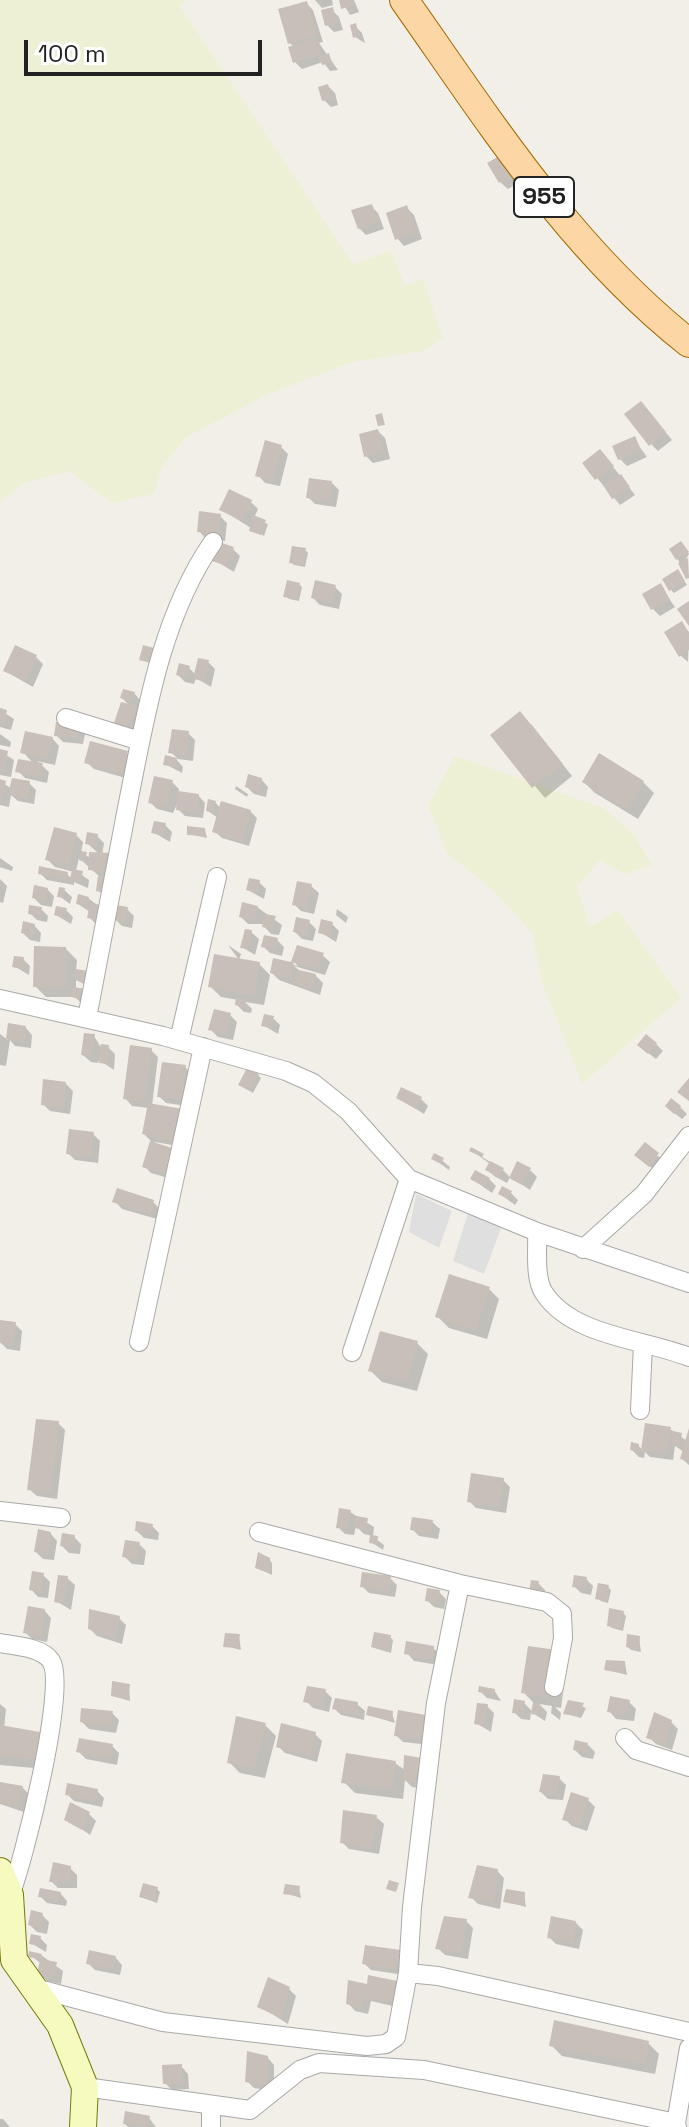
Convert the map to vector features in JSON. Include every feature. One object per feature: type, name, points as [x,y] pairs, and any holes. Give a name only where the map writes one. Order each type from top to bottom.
[{"type":"main road","name":"955","points":[[404,0],[563,222],[621,284],[689,343]]},
{"type":"street","points":[[87,1018],[140,741],[180,601],[191,575],[213,542]]},
{"type":"street","points":[[66,718],[140,741]]},
{"type":"street","points":[[179,1040],[217,877]]},
{"type":"street","points":[[0,999],[179,1040],[286,1071],[313,1083],[348,1111],[409,1179],[537,1232],[689,1283]]},
{"type":"street","points":[[139,1342],[203,1047]]},
{"type":"street","points":[[583,1249],[644,1194],[689,1136]]},
{"type":"street","points":[[352,1352],[409,1179]]},
{"type":"street","points":[[537,1232],[544,1293],[565,1313],[643,1344],[689,1357]]},
{"type":"street","points":[[640,1410],[643,1344]]},
{"type":"street","points":[[0,1511],[61,1518]]},
{"type":"street","points":[[259,1532],[460,1584],[547,1602],[562,1614],[563,1638],[554,1687]]},
{"type":"street","points":[[35,1988],[163,2022],[367,2046],[386,2044],[396,2037],[401,2025],[408,1973],[412,1907],[436,1703],[460,1584]]},
{"type":"street","points":[[0,1643],[37,1651],[49,1657],[54,1666],[52,1716],[25,1856],[5,1883],[12,1951],[18,1967],[60,2025],[85,2087],[83,2127]]},
{"type":"street","points":[[625,1738],[636,1750],[689,1767]]},
{"type":"street","points":[[408,1973],[438,1976],[689,2032]]},
{"type":"street","points":[[85,2087],[250,2110],[300,2070],[319,2063],[424,2070],[676,2125],[689,2048]]},
{"type":"street","points":[[211,2106],[211,2127]]},
{"type":"shaded area","points":[[416,1194],[452,1211],[439,1248],[409,1232]]},
{"type":"shaded area","points":[[468,1213],[502,1226],[484,1274],[453,1261]]},
{"type":"green space","points":[[0,0],[188,0],[179,5],[353,264],[391,251],[405,286],[423,279],[443,338],[423,351],[352,362],[271,393],[186,437],[162,467],[154,494],[112,503],[69,471],[25,483],[0,502]]},
{"type":"green space","points":[[455,756],[604,808],[634,835],[652,865],[625,874],[599,860],[577,887],[590,927],[618,910],[681,998],[582,1084],[542,982],[532,933],[495,892],[447,853],[428,806]]},
{"type":"building","points":[[339,0],[352,0],[354,5],[341,9]]},
{"type":"building","points":[[307,1],[317,35],[288,44],[278,9]]},
{"type":"building","points":[[333,7],[337,23],[325,26],[321,10]]},
{"type":"building","points":[[356,23],[359,36],[353,38],[350,25]]},
{"type":"building","points":[[316,38],[321,54],[293,63],[288,47]]},
{"type":"building","points":[[329,53],[332,63],[322,65],[319,56]]},
{"type":"building","points":[[328,84],[332,99],[322,101],[318,87]]},
{"type":"building","points":[[501,155],[513,175],[499,183],[487,163]]},
{"type":"building","points":[[372,204],[378,222],[358,229],[351,210]]},
{"type":"building","points":[[407,205],[416,232],[395,240],[386,213]]},
{"type":"building","points":[[641,401],[666,432],[649,446],[624,414]]},
{"type":"building","points":[[382,413],[385,425],[378,426],[375,415]]},
{"type":"building","points":[[378,429],[384,452],[364,457],[359,434]]},
{"type":"building","points":[[635,436],[641,450],[618,460],[612,446]]},
{"type":"building","points":[[265,440],[282,445],[273,481],[255,476]]},
{"type":"building","points":[[600,449],[614,466],[595,480],[582,463]]},
{"type":"building","points":[[621,474],[630,487],[612,499],[603,485]]},
{"type":"building","points":[[309,478],[332,481],[330,501],[306,498]]},
{"type":"building","points":[[229,489],[252,500],[243,521],[219,510]]},
{"type":"building","points":[[199,511],[221,514],[218,535],[197,532]]},
{"type":"building","points":[[253,515],[266,520],[261,535],[249,531]]},
{"type":"building","points":[[681,541],[689,552],[676,560],[669,549]]},
{"type":"building","points":[[219,542],[234,547],[227,566],[212,561]]},
{"type":"building","points":[[292,546],[306,548],[303,565],[289,563]]},
{"type":"building","points":[[688,558],[689,578],[686,579],[678,563]]},
{"type":"building","points":[[678,569],[685,581],[669,591],[662,579]]},
{"type":"building","points":[[287,580],[300,583],[297,599],[283,597]]},
{"type":"building","points":[[315,580],[336,585],[332,603],[311,598]]},
{"type":"building","points":[[661,583],[670,600],[651,610],[642,594]]},
{"type":"building","points":[[689,601],[689,626],[677,609]]},
{"type":"building","points":[[682,621],[689,633],[689,650],[679,657],[664,632]]},
{"type":"building","points":[[15,645],[37,655],[26,681],[3,671]]},
{"type":"building","points":[[143,645],[154,648],[151,663],[139,660]]},
{"type":"building","points":[[198,658],[209,660],[204,681],[193,679]]},
{"type":"building","points":[[179,663],[190,666],[187,678],[176,675]]},
{"type":"building","points":[[123,689],[135,692],[133,701],[120,698]]},
{"type":"building","points":[[121,702],[142,707],[140,718],[132,716],[129,727],[114,723]]},
{"type":"building","points":[[0,708],[7,710],[4,724],[0,723]]},
{"type":"building","points":[[520,711],[563,764],[532,788],[490,735]]},
{"type":"building","points":[[56,722],[79,725],[77,738],[54,736]]},
{"type":"building","points":[[172,729],[189,731],[186,755],[168,753]]},
{"type":"building","points":[[25,731],[53,737],[48,759],[20,753]]},
{"type":"building","points":[[90,741],[128,751],[122,773],[84,763]]},
{"type":"building","points":[[0,749],[8,751],[4,772],[0,771]]},
{"type":"building","points":[[599,753],[644,781],[627,809],[582,782]]},
{"type":"building","points":[[165,755],[177,758],[175,767],[163,765]]},
{"type":"building","points":[[18,759],[43,763],[40,777],[15,772]]},
{"type":"building","points":[[248,774],[262,778],[259,791],[245,787]]},
{"type":"building","points":[[154,776],[173,780],[166,807],[148,803]]},
{"type":"building","points":[[12,778],[30,781],[27,798],[8,795]]},
{"type":"building","points":[[0,779],[6,781],[1,804],[0,804]]},
{"type":"building","points":[[178,791],[199,794],[197,812],[176,810]]},
{"type":"building","points":[[208,799],[216,801],[213,813],[206,811]]},
{"type":"building","points":[[221,801],[251,810],[242,841],[212,832]]},
{"type":"building","points":[[154,821],[166,823],[163,836],[151,833]]},
{"type":"building","points":[[187,826],[205,828],[205,836],[187,835]]},
{"type":"building","points":[[54,827],[77,833],[69,866],[45,860]]},
{"type":"building","points":[[87,832],[98,834],[96,846],[85,844]]},
{"type":"building","points":[[81,851],[87,852],[85,862],[79,860]]},
{"type":"building","points":[[89,852],[112,853],[111,872],[88,870]]},
{"type":"building","points":[[39,866],[68,872],[67,879],[38,874]]},
{"type":"building","points":[[72,869],[83,871],[81,882],[70,880]]},
{"type":"building","points":[[98,876],[112,879],[109,894],[96,891]]},
{"type":"building","points":[[249,878],[260,880],[257,893],[246,890]]},
{"type":"building","points":[[297,881],[312,884],[307,908],[292,905]]},
{"type":"building","points":[[34,885],[48,888],[45,901],[32,898]]},
{"type":"building","points":[[59,887],[65,888],[63,898],[57,897]]},
{"type":"building","points":[[78,894],[89,897],[87,906],[76,904]]},
{"type":"building","points":[[242,902],[258,906],[255,921],[239,917]]},
{"type":"building","points":[[90,903],[101,905],[98,920],[87,918]]},
{"type":"building","points":[[29,905],[42,907],[40,916],[28,914]]},
{"type":"building","points":[[116,905],[128,907],[125,922],[113,920]]},
{"type":"building","points":[[56,906],[67,908],[64,918],[54,915]]},
{"type":"building","points":[[265,914],[276,916],[272,929],[262,927]]},
{"type":"building","points":[[296,917],[310,920],[307,935],[293,932]]},
{"type":"building","points":[[321,919],[333,922],[330,936],[318,933]]},
{"type":"building","points":[[23,921],[35,924],[33,936],[21,933]]},
{"type":"building","points":[[245,929],[252,930],[248,949],[240,948]]},
{"type":"building","points":[[264,935],[278,938],[275,950],[261,947]]},
{"type":"building","points":[[297,945],[324,953],[318,969],[294,962],[290,978],[270,973],[273,958],[291,962]]},
{"type":"building","points":[[34,946],[66,947],[66,987],[33,987]]},
{"type":"building","points":[[214,954],[260,962],[254,996],[208,987]]},
{"type":"building","points":[[14,956],[24,957],[22,969],[12,967]]},
{"type":"building","points":[[76,969],[88,971],[85,982],[73,980]]},
{"type":"building","points":[[299,970],[316,974],[313,989],[296,985]]},
{"type":"building","points":[[73,987],[86,989],[84,1000],[71,997]]},
{"type":"building","points":[[236,997],[246,1000],[244,1007],[235,1005]]},
{"type":"building","points":[[214,1009],[231,1013],[226,1034],[208,1030]]},
{"type":"building","points":[[264,1014],[274,1016],[271,1028],[261,1026]]},
{"type":"building","points":[[8,1023],[26,1026],[24,1042],[6,1039]]},
{"type":"building","points":[[84,1033],[95,1034],[92,1057],[81,1055]]},
{"type":"building","points":[[646,1034],[657,1043],[648,1054],[637,1045]]},
{"type":"building","points":[[101,1044],[109,1045],[107,1064],[99,1063]]},
{"type":"building","points":[[130,1045],[152,1048],[145,1102],[123,1099]]},
{"type":"building","points":[[162,1062],[186,1065],[181,1100],[157,1097]]},
{"type":"building","points":[[247,1068],[259,1074],[250,1091],[238,1085]]},
{"type":"building","points":[[689,1078],[689,1101],[677,1092]]},
{"type":"building","points":[[43,1079],[66,1082],[64,1108],[41,1105]]},
{"type":"building","points":[[401,1087],[422,1097],[416,1109],[396,1098]]},
{"type":"building","points":[[671,1098],[681,1106],[674,1114],[665,1106]]},
{"type":"building","points":[[148,1103],[183,1109],[176,1141],[142,1134]]},
{"type":"building","points":[[69,1129],[94,1132],[91,1157],[66,1154]]},
{"type":"building","points":[[150,1141],[175,1149],[168,1175],[142,1167]]},
{"type":"building","points":[[645,1142],[659,1153],[649,1167],[634,1155]]},
{"type":"building","points":[[471,1147],[484,1154],[482,1157],[469,1151]]},
{"type":"building","points":[[434,1153],[444,1158],[441,1164],[431,1159]]},
{"type":"building","points":[[490,1161],[504,1168],[499,1177],[485,1170]]},
{"type":"building","points":[[517,1161],[531,1168],[522,1185],[509,1178]]},
{"type":"building","points":[[475,1170],[490,1178],[485,1187],[470,1179]]},
{"type":"building","points":[[502,1186],[512,1191],[508,1199],[498,1194]]},
{"type":"building","points":[[117,1188],[154,1200],[150,1214],[112,1202]]},
{"type":"building","points":[[449,1274],[490,1287],[476,1330],[435,1317]]},
{"type":"building","points":[[0,1320],[16,1322],[13,1345],[0,1343]]},
{"type":"building","points":[[380,1331],[418,1341],[407,1381],[368,1371]]},
{"type":"building","points":[[36,1419],[59,1421],[51,1492],[27,1490]]},
{"type":"building","points":[[645,1423],[671,1427],[666,1454],[641,1450]]},
{"type":"building","points":[[689,1428],[689,1461],[680,1459]]},
{"type":"building","points":[[673,1431],[682,1433],[680,1446],[671,1444]]},
{"type":"building","points":[[631,1442],[639,1444],[638,1452],[630,1450]]},
{"type":"building","points":[[471,1473],[504,1478],[500,1507],[467,1502]]},
{"type":"building","points":[[339,1508],[351,1510],[347,1529],[336,1528]]},
{"type":"building","points":[[356,1516],[368,1518],[366,1530],[354,1528]]},
{"type":"building","points":[[412,1517],[433,1520],[431,1533],[410,1530]]},
{"type":"building","points":[[136,1521],[153,1524],[151,1534],[135,1531]]},
{"type":"building","points":[[38,1529],[51,1532],[48,1554],[34,1552]]},
{"type":"building","points":[[62,1533],[75,1535],[73,1548],[60,1546]]},
{"type":"building","points":[[370,1535],[378,1536],[377,1544],[369,1543]]},
{"type":"building","points":[[125,1540],[140,1542],[137,1559],[122,1557]]},
{"type":"building","points":[[258,1552],[270,1558],[269,1573],[255,1568]]},
{"type":"building","points":[[32,1571],[44,1573],[41,1592],[29,1590]]},
{"type":"building","points":[[362,1572],[391,1576],[389,1591],[360,1587]]},
{"type":"building","points":[[58,1575],[68,1576],[64,1604],[54,1602]]},
{"type":"building","points":[[574,1575],[587,1577],[585,1589],[572,1587]]},
{"type":"building","points":[[531,1580],[539,1581],[537,1594],[529,1593]]},
{"type":"building","points":[[598,1583],[609,1585],[606,1601],[595,1599]]},
{"type":"building","points":[[427,1588],[440,1590],[438,1603],[425,1601]]},
{"type":"building","points":[[28,1606],[45,1609],[41,1636],[23,1633]]},
{"type":"building","points":[[609,1608],[624,1611],[620,1629],[607,1626]]},
{"type":"building","points":[[89,1609],[120,1616],[115,1638],[88,1629]]},
{"type":"building","points":[[374,1632],[391,1635],[388,1652],[371,1647]]},
{"type":"building","points":[[225,1633],[240,1634],[238,1648],[223,1647]]},
{"type":"building","points":[[627,1634],[640,1636],[639,1650],[626,1647]]},
{"type":"building","points":[[406,1641],[434,1646],[432,1659],[404,1654]]},
{"type":"building","points":[[528,1646],[557,1650],[550,1698],[521,1693]]},
{"type":"building","points":[[606,1660],[625,1661],[625,1674],[604,1670]]},
{"type":"building","points":[[112,1681],[130,1684],[128,1700],[111,1696]]},
{"type":"building","points":[[307,1686],[326,1689],[323,1706],[303,1702]]},
{"type":"building","points":[[479,1686],[495,1689],[495,1695],[478,1692]]},
{"type":"building","points":[[610,1696],[630,1700],[627,1715],[607,1712]]},
{"type":"building","points":[[335,1698],[358,1702],[357,1714],[332,1709]]},
{"type":"building","points":[[514,1699],[525,1701],[523,1714],[512,1713]]},
{"type":"building","points":[[568,1700],[584,1703],[578,1716],[563,1714]]},
{"type":"building","points":[[533,1702],[540,1703],[538,1715],[531,1714]]},
{"type":"building","points":[[477,1703],[488,1704],[484,1726],[474,1724]]},
{"type":"building","points":[[368,1706],[393,1711],[392,1721],[366,1715]]},
{"type":"building","points":[[81,1708],[113,1711],[110,1727],[80,1722]]},
{"type":"building","points":[[398,1710],[426,1715],[423,1739],[394,1736]]},
{"type":"building","points":[[654,1712],[672,1720],[665,1744],[646,1738]]},
{"type":"building","points":[[236,1716],[266,1723],[254,1768],[227,1763]]},
{"type":"building","points":[[281,1723],[316,1732],[310,1756],[276,1747]]},
{"type":"building","points":[[0,1725],[40,1732],[35,1759],[0,1756]]},
{"type":"building","points":[[79,1738],[113,1744],[110,1759],[76,1752]]},
{"type":"building","points":[[575,1740],[588,1743],[586,1753],[573,1750]]},
{"type":"building","points":[[346,1753],[396,1761],[392,1789],[341,1783]]},
{"type":"building","points":[[404,1755],[428,1759],[427,1784],[403,1780]]},
{"type":"building","points":[[543,1774],[560,1776],[556,1794],[539,1792]]},
{"type":"building","points":[[0,1782],[23,1786],[17,1806],[0,1802]]},
{"type":"building","points":[[67,1783],[98,1789],[96,1801],[65,1795]]},
{"type":"building","points":[[571,1792],[589,1798],[580,1825],[562,1820]]},
{"type":"building","points":[[70,1802],[90,1812],[82,1830],[64,1820]]},
{"type":"building","points":[[343,1810],[377,1815],[372,1848],[340,1843]]},
{"type":"building","points":[[53,1862],[71,1866],[70,1882],[49,1882]]},
{"type":"building","points":[[477,1865],[498,1869],[494,1903],[468,1898]]},
{"type":"building","points":[[389,1880],[399,1883],[396,1892],[386,1889]]},
{"type":"building","points":[[143,1883],[158,1887],[154,1901],[139,1897]]},
{"type":"building","points":[[285,1884],[300,1886],[298,1896],[283,1894]]},
{"type":"building","points":[[40,1888],[61,1892],[59,1900],[38,1897]]},
{"type":"building","points":[[506,1889],[525,1892],[524,1906],[503,1902]]},
{"type":"building","points":[[31,1910],[43,1913],[40,1928],[28,1925]]},
{"type":"building","points":[[444,1916],[467,1919],[461,1953],[435,1949]]},
{"type":"building","points":[[551,1916],[576,1921],[573,1943],[547,1938]]},
{"type":"building","points":[[31,1934],[41,1936],[39,1946],[29,1944]]},
{"type":"building","points":[[365,1945],[400,1950],[397,1969],[362,1964]]},
{"type":"building","points":[[89,1950],[116,1956],[113,1969],[86,1964]]},
{"type":"building","points":[[29,1951],[42,1954],[40,1959],[28,1957]]},
{"type":"building","points":[[40,1959],[57,1962],[54,1978],[37,1975]]},
{"type":"building","points":[[368,1975],[397,1981],[395,2002],[365,1998]]},
{"type":"building","points":[[268,1977],[290,1987],[281,2018],[257,2007]]},
{"type":"building","points":[[348,1980],[367,1984],[361,2008],[346,2004]]},
{"type":"building","points":[[554,2020],[649,2041],[645,2064],[549,2046]]},
{"type":"building","points":[[247,2051],[268,2056],[267,2085],[245,2082]]},
{"type":"building","points":[[182,2064],[182,2083],[163,2084],[162,2065]]},
{"type":"building","points":[[125,2111],[150,2116],[148,2127],[123,2124]]}]
